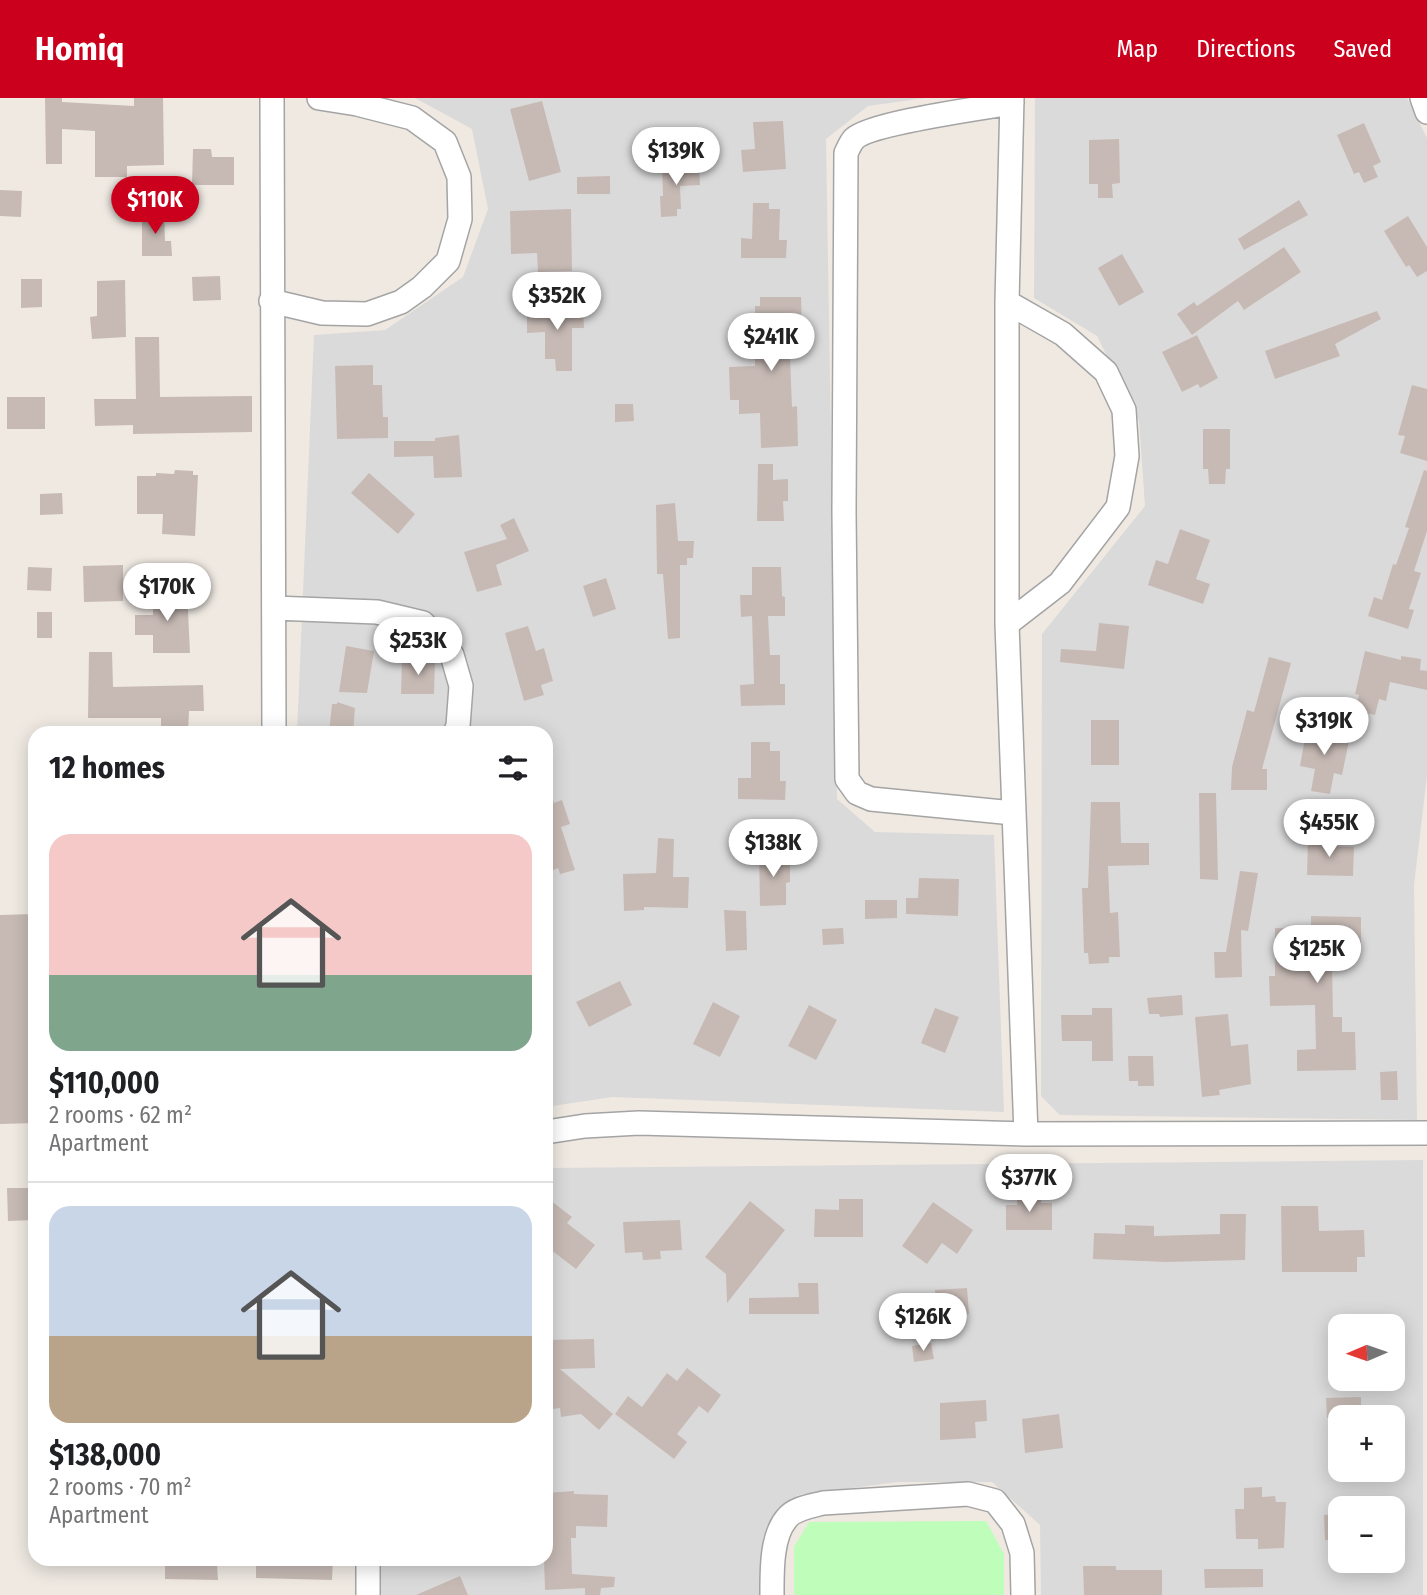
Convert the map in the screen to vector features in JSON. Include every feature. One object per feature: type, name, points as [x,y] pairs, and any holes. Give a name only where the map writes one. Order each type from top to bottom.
[{"type":"street","points":[[272,98],[274,726]]},
{"type":"street","points":[[271,301],[322,313],[367,314],[401,302],[422,287],[447,261],[460,219],[459,177],[445,142],[412,118],[357,104],[319,98]]},
{"type":"street","points":[[1422,98],[1427,112]]},
{"type":"street","points":[[1013,813],[872,799],[857,793],[848,779],[844,512],[846,153],[855,138],[872,130],[1012,101],[1007,302],[1007,624],[1026,1134]]},
{"type":"street","points":[[1007,302],[1063,334],[1106,372],[1124,410],[1127,456],[1118,507],[1060,583],[1007,624]]},
{"type":"street","points":[[274,608],[377,612],[423,623],[452,654],[461,686],[458,726]]},
{"type":"street","points":[[553,1131],[639,1123],[1026,1134],[1427,1133]]},
{"type":"street","points":[[772,1595],[778,1535],[788,1517],[800,1509],[823,1503],[968,1494],[995,1501],[1013,1524],[1022,1553],[1023,1595]]},
{"type":"street","points":[[368,1566],[368,1595]]},
{"type":"shaded area","points":[[415,98],[925,98],[868,106],[826,139],[837,799],[875,832],[994,835],[1004,1112],[612,1097],[553,1106],[553,726],[297,726],[314,335],[385,330],[463,277],[488,209],[472,129]]},
{"type":"shaded area","points":[[1035,98],[1407,98],[1427,138],[1427,776],[1414,885],[1417,1120],[1060,1115],[1041,1096],[1042,634],[1145,506],[1139,421],[1097,336],[1034,298]]},
{"type":"shaded area","points":[[1423,1160],[1423,1595],[1041,1595],[1040,1525],[992,1482],[898,1482],[798,1495],[769,1523],[766,1595],[381,1595],[380,1566],[553,1566],[553,1168]]},
{"type":"green space","points":[[986,1521],[1004,1554],[1004,1595],[794,1595],[794,1547],[809,1522]]},
{"type":"building","points":[[45,98],[62,98],[62,102],[134,106],[134,98],[163,98],[164,165],[127,166],[127,177],[95,177],[95,131],[62,129],[62,164],[46,164]]},
{"type":"building","points":[[542,101],[561,172],[529,181],[510,109]]},
{"type":"building","points":[[783,121],[786,169],[743,172],[741,150],[755,149],[753,122]]},
{"type":"building","points":[[1364,123],[1381,162],[1373,166],[1378,177],[1364,183],[1359,172],[1354,174],[1337,135]]},
{"type":"building","points":[[1119,139],[1120,183],[1112,184],[1113,198],[1098,198],[1098,184],[1089,184],[1089,140]]},
{"type":"building","points":[[193,149],[211,149],[212,157],[234,157],[234,185],[192,185]]},
{"type":"building","points":[[699,165],[700,185],[680,186],[681,209],[677,209],[677,216],[661,217],[662,166]]},
{"type":"building","points":[[610,176],[610,194],[577,194],[577,177]]},
{"type":"building","points":[[0,190],[22,191],[21,217],[0,216]]},
{"type":"building","points":[[1299,200],[1308,215],[1244,250],[1238,239]]},
{"type":"building","points":[[753,203],[769,203],[769,209],[780,209],[779,240],[787,240],[786,258],[741,258],[741,238],[752,239]]},
{"type":"building","points":[[571,209],[572,271],[538,272],[537,253],[511,254],[510,211]]},
{"type":"building","points":[[142,214],[164,214],[165,241],[171,241],[172,256],[142,256]]},
{"type":"building","points":[[1408,216],[1427,247],[1427,271],[1417,277],[1409,265],[1406,267],[1384,231]]},
{"type":"building","points":[[1284,247],[1301,272],[1244,310],[1238,301],[1192,335],[1177,314],[1194,302],[1197,306]]},
{"type":"building","points":[[1122,254],[1144,292],[1119,306],[1098,268]]},
{"type":"building","points":[[220,276],[221,300],[193,301],[192,277]]},
{"type":"building","points":[[21,279],[42,279],[42,307],[21,308]]},
{"type":"building","points":[[125,280],[126,337],[92,339],[90,317],[97,316],[97,281]]},
{"type":"building","points":[[760,297],[801,297],[802,332],[789,332],[792,407],[797,406],[798,446],[761,448],[760,413],[739,414],[739,400],[730,400],[729,367],[755,366],[755,306],[760,306]]},
{"type":"building","points":[[583,308],[584,328],[572,328],[572,371],[556,371],[555,359],[545,359],[545,332],[527,333],[527,309]]},
{"type":"building","points":[[1377,311],[1381,319],[1335,344],[1340,356],[1275,379],[1265,351]]},
{"type":"building","points":[[1197,335],[1218,378],[1200,388],[1198,384],[1182,392],[1162,352]]},
{"type":"building","points":[[135,337],[159,337],[160,397],[252,396],[252,432],[133,434],[133,425],[95,426],[94,399],[136,399]]},
{"type":"building","points":[[373,365],[373,385],[382,385],[383,417],[388,417],[388,438],[337,439],[335,366]]},
{"type":"building","points":[[1412,385],[1427,389],[1427,461],[1400,453],[1405,436],[1398,435]]},
{"type":"building","points":[[7,397],[45,397],[45,429],[7,429]]},
{"type":"building","points":[[615,404],[633,404],[634,421],[615,422]]},
{"type":"building","points":[[1203,429],[1230,429],[1230,469],[1226,469],[1225,484],[1209,484],[1208,469],[1203,469]]},
{"type":"building","points":[[459,435],[462,477],[434,478],[433,456],[394,457],[394,441],[435,441],[435,438]]},
{"type":"building","points":[[758,464],[773,464],[773,480],[788,479],[788,501],[783,501],[784,521],[757,521]]},
{"type":"building","points":[[175,470],[193,471],[193,475],[198,475],[195,536],[162,534],[163,514],[137,514],[137,476],[174,474]]},
{"type":"building","points":[[1424,470],[1427,471],[1427,531],[1414,571],[1421,573],[1409,609],[1414,610],[1408,629],[1368,616],[1374,597],[1382,600],[1393,564],[1396,565],[1409,528],[1405,527]]},
{"type":"building","points":[[369,473],[415,514],[398,534],[351,493]]},
{"type":"building","points":[[62,493],[63,514],[40,515],[40,494]]},
{"type":"building","points":[[675,503],[678,541],[694,541],[693,558],[687,558],[687,565],[680,565],[680,638],[668,639],[663,574],[657,574],[656,505]]},
{"type":"building","points":[[514,518],[529,551],[496,565],[502,585],[477,592],[464,552],[507,539],[500,525]]},
{"type":"building","points":[[1180,529],[1210,540],[1196,579],[1210,584],[1203,604],[1148,585],[1156,560],[1168,564]]},
{"type":"building","points":[[123,565],[123,601],[84,602],[83,566]]},
{"type":"building","points":[[28,567],[52,568],[51,591],[27,590]]},
{"type":"building","points":[[752,567],[781,567],[785,616],[768,616],[770,655],[780,655],[780,684],[785,684],[785,705],[741,706],[740,685],[754,684],[752,616],[741,617],[740,595],[752,595]]},
{"type":"building","points":[[606,578],[616,609],[593,617],[583,586]]},
{"type":"building","points":[[153,591],[187,591],[190,653],[153,653],[153,635],[135,635],[135,615],[153,615]]},
{"type":"building","points":[[37,612],[52,612],[52,638],[37,638]]},
{"type":"building","points":[[1099,623],[1129,626],[1124,669],[1060,662],[1061,649],[1096,651]]},
{"type":"building","points":[[528,626],[536,651],[544,648],[553,681],[541,685],[544,695],[524,701],[505,633]]},
{"type":"building","points":[[346,646],[374,651],[367,693],[339,692]]},
{"type":"building","points":[[1365,651],[1401,660],[1401,656],[1421,659],[1420,670],[1427,671],[1427,690],[1390,682],[1386,701],[1379,699],[1375,715],[1355,710],[1359,695],[1355,694]]},
{"type":"building","points":[[89,652],[112,652],[113,687],[203,685],[204,711],[189,711],[188,726],[161,726],[161,718],[88,718]]},
{"type":"building","points":[[1269,657],[1291,663],[1262,769],[1267,769],[1267,790],[1231,790],[1232,767],[1247,710],[1254,712]]},
{"type":"building","points":[[402,660],[435,661],[434,694],[401,694]]},
{"type":"building","points":[[332,704],[355,708],[354,726],[330,726]]},
{"type":"building","points":[[1091,720],[1119,720],[1119,765],[1091,765]]},
{"type":"building","points":[[1307,727],[1350,736],[1342,775],[1334,773],[1330,794],[1311,791],[1315,769],[1300,766]]},
{"type":"building","points":[[751,742],[770,742],[770,751],[780,751],[780,781],[786,781],[785,800],[738,799],[738,778],[751,778]]},
{"type":"building","points":[[1199,793],[1216,793],[1218,880],[1200,879]]},
{"type":"building","points":[[553,800],[554,803],[562,800],[570,824],[561,827],[575,870],[560,874],[558,868],[553,870]]},
{"type":"building","points":[[1091,802],[1120,802],[1121,843],[1149,843],[1149,865],[1108,866],[1110,913],[1118,912],[1120,957],[1109,957],[1109,963],[1089,964],[1088,953],[1084,953],[1082,888],[1088,888]]},
{"type":"building","points":[[658,838],[674,839],[673,877],[689,877],[688,908],[644,907],[644,910],[624,911],[623,874],[656,873]]},
{"type":"building","points":[[1308,839],[1327,840],[1326,846],[1354,847],[1353,876],[1307,875]]},
{"type":"building","points":[[759,849],[776,849],[776,864],[790,863],[786,905],[760,906]]},
{"type":"building","points":[[1240,871],[1258,873],[1248,931],[1241,930],[1242,977],[1215,978],[1214,952],[1226,952]]},
{"type":"building","points":[[919,878],[959,879],[958,916],[906,914],[906,898],[918,898]]},
{"type":"building","points":[[865,900],[897,900],[897,918],[865,919]]},
{"type":"building","points":[[724,910],[746,911],[747,950],[726,951]]},
{"type":"building","points":[[28,914],[28,1123],[0,1124],[0,915]]},
{"type":"building","points":[[1311,916],[1361,917],[1361,946],[1354,946],[1354,960],[1332,960],[1333,1017],[1342,1017],[1342,1032],[1355,1032],[1356,1070],[1297,1071],[1297,1050],[1316,1049],[1315,1005],[1270,1006],[1269,976],[1275,976],[1275,928],[1311,929]]},
{"type":"building","points":[[843,928],[844,944],[823,945],[822,929]]},
{"type":"building","points":[[620,981],[632,1005],[589,1027],[576,1002]]},
{"type":"building","points":[[1182,995],[1183,1015],[1160,1017],[1159,1014],[1149,1014],[1147,998]]},
{"type":"building","points":[[713,1002],[740,1016],[720,1057],[693,1044]]},
{"type":"building","points":[[809,1005],[837,1020],[816,1060],[788,1046]]},
{"type":"building","points":[[935,1008],[959,1017],[945,1053],[921,1043]]},
{"type":"building","points":[[1092,1008],[1112,1008],[1113,1061],[1092,1061],[1092,1041],[1062,1041],[1061,1015],[1092,1015]]},
{"type":"building","points":[[1228,1014],[1231,1046],[1248,1044],[1251,1084],[1219,1090],[1220,1095],[1202,1097],[1195,1017]]},
{"type":"building","points":[[1128,1056],[1153,1056],[1154,1086],[1138,1086],[1138,1081],[1129,1081]]},
{"type":"building","points":[[1397,1071],[1398,1100],[1381,1100],[1380,1072]]},
{"type":"building","points":[[7,1188],[28,1188],[28,1220],[8,1221]]},
{"type":"building","points":[[1017,1195],[1041,1195],[1041,1203],[1052,1203],[1052,1230],[1006,1230],[1006,1205],[1017,1205]]},
{"type":"building","points":[[839,1199],[863,1199],[863,1237],[814,1237],[815,1209],[839,1210]]},
{"type":"building","points":[[750,1201],[785,1230],[727,1303],[726,1274],[705,1257]]},
{"type":"building","points":[[553,1202],[572,1217],[567,1223],[595,1245],[576,1269],[553,1251]]},
{"type":"building","points":[[933,1202],[973,1230],[957,1254],[942,1243],[927,1264],[902,1246]]},
{"type":"building","points":[[1281,1206],[1318,1206],[1319,1231],[1364,1230],[1365,1257],[1357,1257],[1357,1272],[1282,1272]]},
{"type":"building","points":[[1220,1214],[1246,1214],[1245,1260],[1166,1262],[1093,1259],[1094,1233],[1125,1234],[1125,1225],[1154,1226],[1154,1236],[1220,1234]]},
{"type":"building","points":[[680,1220],[682,1250],[660,1251],[661,1259],[643,1260],[642,1252],[625,1253],[623,1222]]},
{"type":"building","points":[[798,1283],[818,1283],[819,1314],[749,1314],[749,1298],[799,1297]]},
{"type":"building","points":[[967,1288],[969,1314],[936,1317],[935,1290]]},
{"type":"building","points":[[594,1339],[595,1368],[560,1369],[613,1414],[599,1430],[581,1414],[561,1417],[560,1408],[553,1409],[553,1340]]},
{"type":"building","points":[[931,1343],[934,1359],[914,1362],[912,1346]]},
{"type":"building","points":[[687,1368],[721,1395],[708,1413],[699,1406],[677,1434],[687,1442],[674,1459],[615,1414],[628,1396],[642,1407],[667,1373],[677,1381]]},
{"type":"building","points":[[1361,1397],[1361,1405],[1328,1405],[1327,1418],[1326,1398]]},
{"type":"building","points":[[986,1400],[987,1421],[975,1422],[976,1438],[940,1440],[940,1403]]},
{"type":"building","points":[[1059,1414],[1063,1448],[1025,1453],[1022,1419]]},
{"type":"building","points":[[1262,1487],[1262,1497],[1275,1496],[1276,1502],[1286,1502],[1284,1548],[1258,1549],[1258,1539],[1236,1539],[1235,1509],[1244,1509],[1244,1488]]},
{"type":"building","points":[[574,1491],[574,1494],[608,1495],[607,1527],[576,1526],[576,1538],[571,1538],[572,1574],[615,1577],[614,1587],[601,1588],[600,1595],[585,1595],[585,1588],[545,1590],[544,1566],[553,1566],[553,1492]]},
{"type":"building","points":[[1324,1515],[1328,1515],[1328,1540],[1325,1540]]},
{"type":"building","points":[[165,1566],[217,1566],[218,1580],[165,1579]]},
{"type":"building","points":[[256,1566],[333,1566],[332,1580],[256,1578]]},
{"type":"building","points":[[1083,1566],[1116,1566],[1116,1570],[1162,1570],[1162,1595],[1084,1595]]},
{"type":"building","points":[[1204,1569],[1263,1569],[1263,1587],[1205,1588]]},
{"type":"building","points":[[460,1576],[468,1595],[416,1595]]}]
